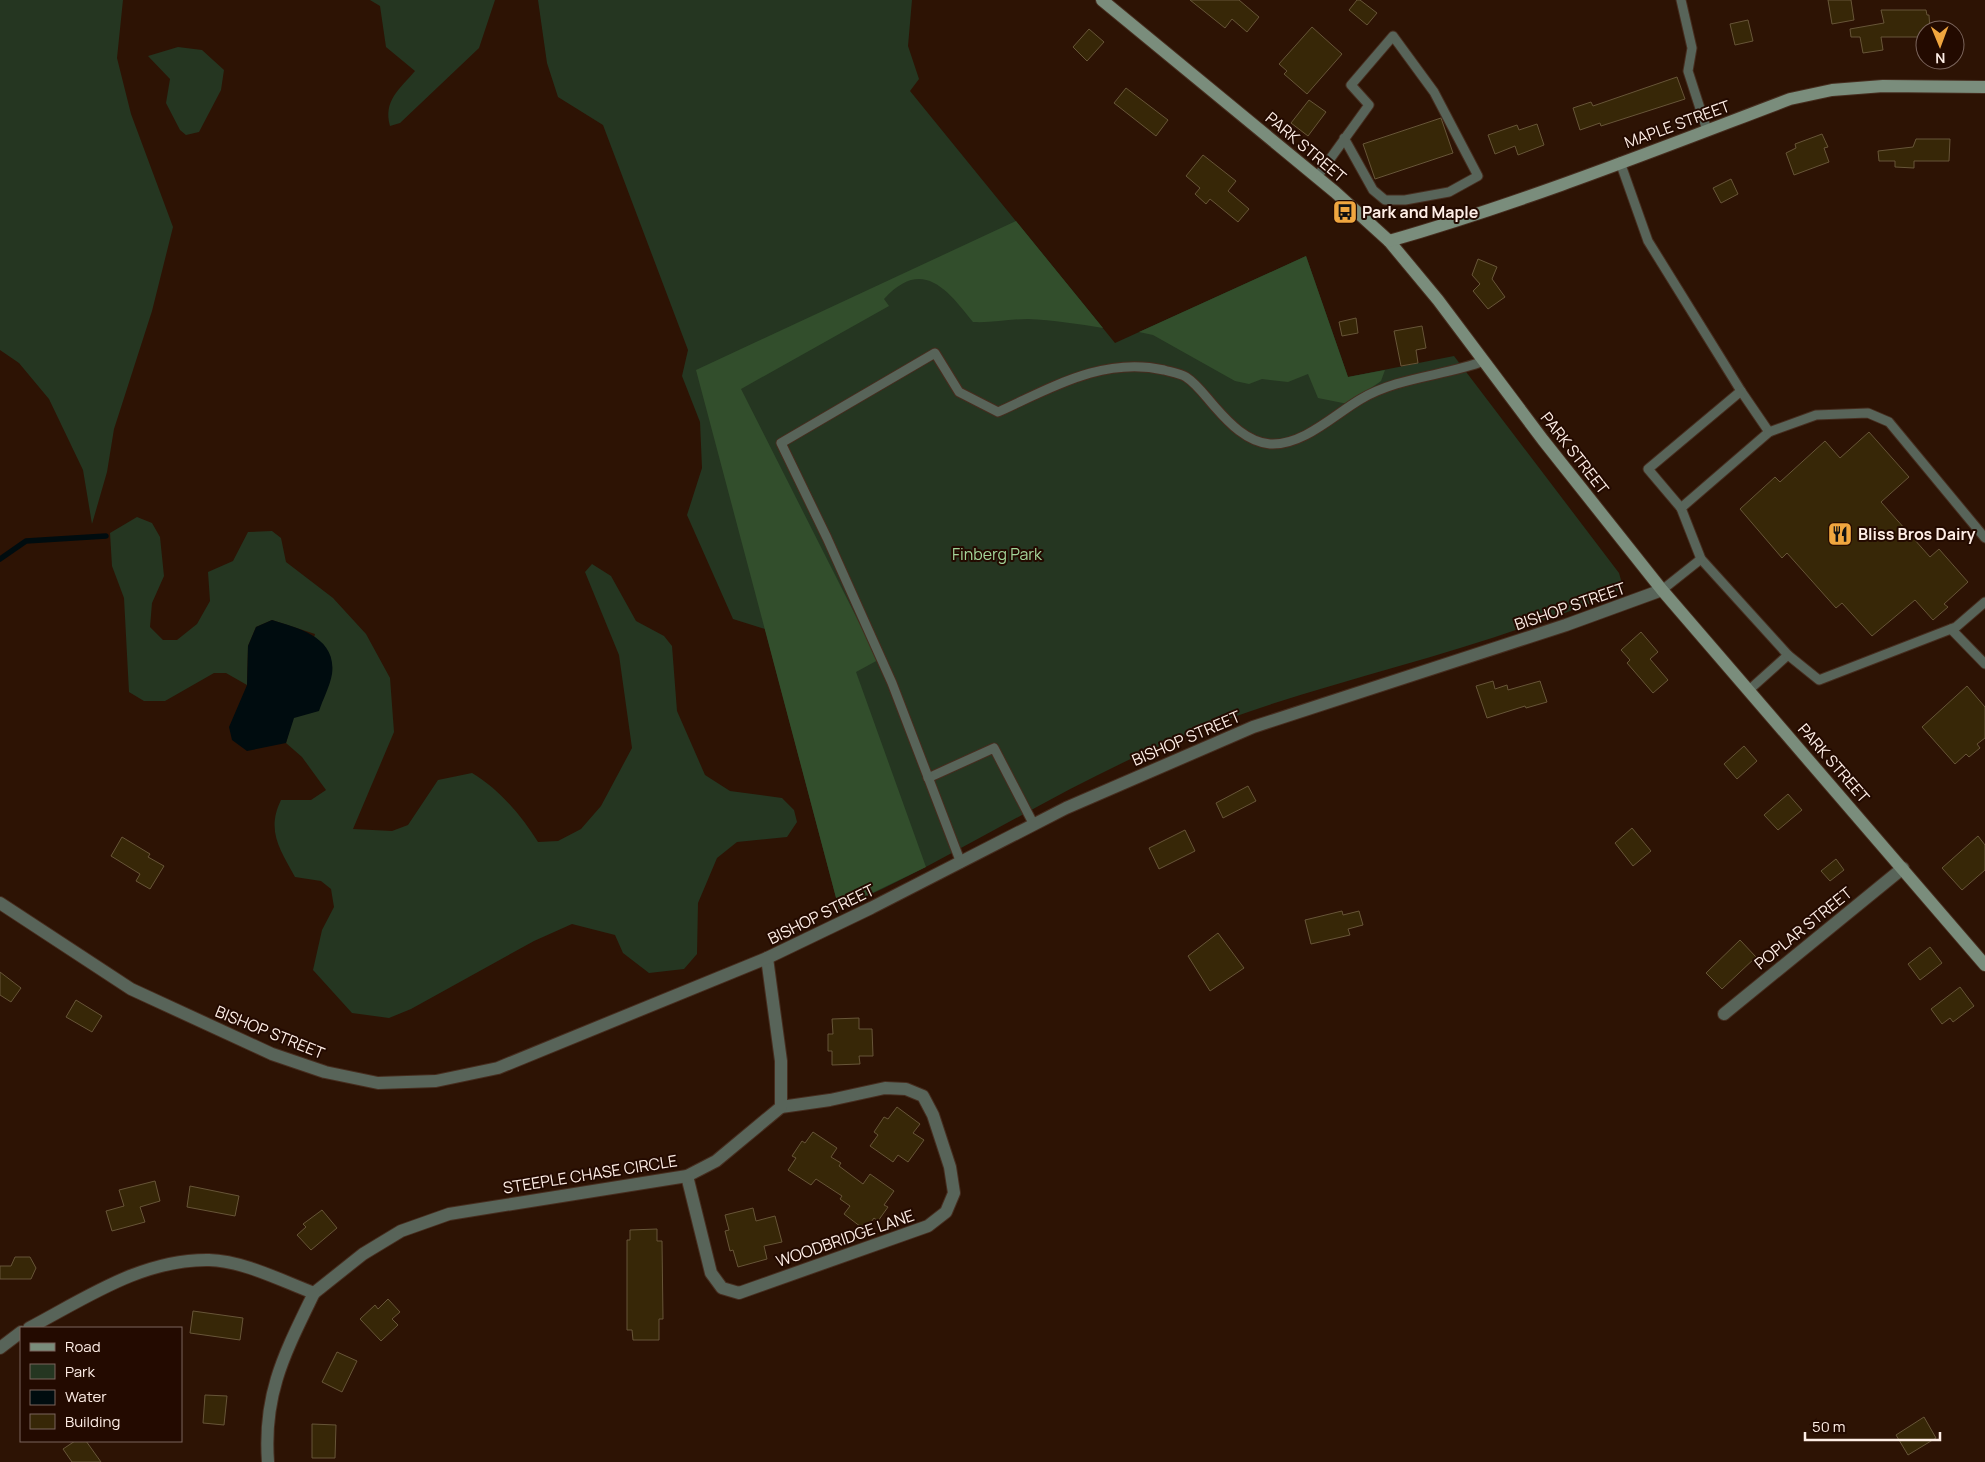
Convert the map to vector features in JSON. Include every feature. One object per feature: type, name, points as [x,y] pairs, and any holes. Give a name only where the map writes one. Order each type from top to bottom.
[{"type":"main road","name":"PARK STREET","points":[[1102,0],[1317,177],[1389,241],[1438,300],[1662,590],[1985,965]]},
{"type":"main road","name":"MAPLE STREET","points":[[1389,241],[1454,222],[1790,99],[1832,90],[1883,86],[1985,87]]},
{"type":"street","name":"BISHOP STREET","points":[[0,903],[131,989],[272,1054],[325,1072],[378,1083],[436,1082],[498,1068],[767,958],[1116,785],[1253,727],[1566,626],[1662,590]]},
{"type":"street","name":"POPLAR STREET","points":[[1724,1014],[1903,868]]},
{"type":"street","points":[[767,958],[781,1061],[781,1107]]},
{"type":"street","name":"WOODBRIDGE LANE","points":[[687,1176],[711,1273],[722,1288],[739,1292],[928,1226],[946,1212],[954,1193],[950,1167],[933,1115],[923,1096],[906,1088],[885,1088],[830,1100],[781,1107]]},
{"type":"street","name":"STEEPLE CHASE CIRCLE","points":[[268,1462],[267,1438],[270,1399],[288,1347],[314,1293],[363,1254],[401,1231],[450,1214],[687,1176],[716,1161],[781,1107]]},
{"type":"street","points":[[31,1327],[128,1275],[166,1263],[210,1260],[233,1265],[314,1293]]},
{"type":"street","points":[[0,1348],[20,1333]]},
{"type":"lane","points":[[1681,0],[1692,48],[1688,71],[1707,130]]},
{"type":"lane","points":[[1317,177],[1344,138],[1368,105],[1352,85],[1393,36],[1434,92],[1478,176],[1449,192],[1405,200],[1385,200],[1373,190],[1357,158],[1344,138]]},
{"type":"lane","points":[[1620,162],[1648,241],[1741,391],[1769,432]]},
{"type":"lane","points":[[960,863],[892,683],[857,603],[781,443],[935,353],[959,392],[998,412],[1060,383],[1102,369],[1141,367],[1172,372],[1185,377],[1231,424],[1247,436],[1271,444],[1312,432],[1361,399],[1394,385],[1465,368],[1484,361]]},
{"type":"lane","points":[[1741,391],[1648,469],[1682,508],[1701,559],[1788,655],[1819,680],[1951,629],[1985,602]]},
{"type":"lane","points":[[1682,508],[1769,432],[1816,415],[1868,413],[1889,422],[1985,538]]},
{"type":"lane","points":[[1662,590],[1701,559]]},
{"type":"lane","points":[[1951,629],[1985,664]]},
{"type":"lane","points":[[1749,690],[1788,655]]},
{"type":"lane","points":[[928,778],[994,748],[1034,825]]},
{"type":"green space","points":[[0,0],[123,0],[117,58],[131,114],[173,227],[152,311],[114,429],[107,472],[92,524],[83,470],[49,399],[19,363],[0,350]]},
{"type":"green space","points":[[370,0],[495,0],[479,48],[400,123],[390,126],[388,117],[391,102],[399,89],[415,71],[386,47],[380,6]]},
{"type":"green space","name":"Finberg Park","points":[[538,0],[912,0],[908,46],[919,79],[910,91],[1115,343],[1306,256],[1348,377],[1454,356],[1619,573],[1623,587],[1593,602],[1490,639],[1315,690],[1186,735],[1097,775],[926,867],[839,909],[765,629],[733,619],[687,515],[702,468],[700,422],[682,376],[688,350],[603,125],[558,97],[547,63]]},
{"type":"green space","points":[[178,47],[202,50],[224,70],[221,90],[199,132],[186,135],[180,130],[166,103],[170,79],[148,56]]},
{"type":"green space","points":[[1016,221],[1103,328],[1028,319],[973,322],[943,289],[933,282],[922,279],[910,280],[884,299],[889,306],[741,389],[878,660],[856,672],[926,867],[839,909],[696,370]]},
{"type":"green space","points":[[1306,256],[1348,377],[1385,370],[1381,381],[1348,404],[1318,398],[1308,374],[1288,382],[1262,379],[1249,384],[1235,381],[1153,335],[1139,332]]},
{"type":"green space","points":[[137,517],[152,523],[160,537],[164,576],[152,603],[150,627],[163,640],[177,640],[197,624],[210,601],[208,572],[233,561],[248,532],[272,531],[281,538],[286,562],[333,598],[366,634],[390,678],[394,732],[353,829],[392,831],[408,825],[438,780],[472,773],[482,779],[509,803],[538,842],[558,841],[581,829],[601,806],[632,748],[619,655],[585,572],[592,564],[611,576],[636,621],[664,636],[672,646],[677,711],[705,775],[730,791],[782,798],[794,810],[797,822],[787,837],[737,842],[717,858],[698,903],[697,954],[684,969],[649,973],[623,953],[615,935],[572,924],[534,941],[411,1009],[389,1018],[352,1013],[313,970],[322,930],[334,907],[331,889],[321,881],[295,877],[280,849],[275,831],[275,821],[281,800],[311,800],[326,790],[302,757],[286,743],[315,634],[272,620],[256,627],[248,646],[247,685],[226,673],[214,673],[165,701],[144,701],[129,692],[124,598],[112,566],[110,533]]},
{"type":"water","points":[[272,620],[304,631],[322,643],[332,661],[332,674],[319,711],[294,718],[286,743],[247,751],[232,740],[229,727],[247,685],[248,646],[256,627]]},
{"type":"building","points":[[1190,0],[1239,0],[1259,17],[1247,32],[1232,19],[1225,28]]},
{"type":"building","points":[[1357,0],[1360,0],[1377,13],[1367,25],[1349,10]]},
{"type":"building","points":[[1828,0],[1851,0],[1854,20],[1832,24]]},
{"type":"building","points":[[1881,10],[1926,10],[1927,15],[1929,15],[1929,20],[1915,20],[1915,37],[1881,37],[1883,50],[1863,53],[1860,37],[1851,37],[1850,29],[1884,23]]},
{"type":"building","points":[[1748,20],[1753,41],[1735,45],[1730,24]]},
{"type":"building","points":[[1312,27],[1342,54],[1307,94],[1284,74],[1287,71],[1279,64]]},
{"type":"building","points":[[1089,29],[1104,42],[1087,61],[1073,47]]},
{"type":"building","points":[[1677,77],[1685,99],[1601,126],[1600,123],[1580,130],[1573,108],[1591,102],[1593,106]]},
{"type":"building","points":[[1126,88],[1168,120],[1156,136],[1114,103]]},
{"type":"building","points":[[1309,100],[1326,112],[1308,136],[1291,123]]},
{"type":"building","points":[[1441,118],[1453,153],[1375,179],[1363,144]]},
{"type":"building","points":[[1537,124],[1544,145],[1518,155],[1515,146],[1495,154],[1488,135],[1517,125],[1519,130]]},
{"type":"building","points":[[1822,134],[1828,147],[1824,148],[1829,162],[1794,175],[1786,153],[1796,148],[1795,144]]},
{"type":"building","points":[[1916,139],[1950,139],[1949,161],[1914,161],[1914,168],[1895,167],[1895,161],[1879,161],[1878,151],[1913,147]]},
{"type":"building","points":[[1203,155],[1236,181],[1228,191],[1249,209],[1238,222],[1210,199],[1206,204],[1195,194],[1200,188],[1186,176]]},
{"type":"building","points":[[1731,179],[1738,194],[1721,203],[1713,188]]},
{"type":"building","points":[[1478,259],[1497,267],[1492,279],[1505,297],[1488,309],[1473,291],[1480,284],[1472,275]]},
{"type":"building","points":[[1356,318],[1358,333],[1342,336],[1339,322]]},
{"type":"building","points":[[1422,326],[1426,348],[1416,350],[1418,363],[1401,366],[1394,331]]},
{"type":"building","points":[[1869,432],[1909,477],[1881,502],[1930,557],[1939,549],[1968,582],[1944,604],[1948,607],[1933,620],[1915,600],[1872,636],[1842,603],[1836,608],[1787,553],[1782,558],[1740,509],[1775,477],[1780,482],[1825,441],[1840,458]]},
{"type":"building","points":[[1641,632],[1658,652],[1650,659],[1668,680],[1653,693],[1627,663],[1630,660],[1621,650]]},
{"type":"building","points":[[1493,681],[1495,689],[1507,685],[1508,690],[1540,681],[1547,702],[1526,708],[1525,706],[1487,718],[1476,686]]},
{"type":"building","points":[[1967,686],[1985,707],[1985,738],[1977,744],[1980,748],[1969,757],[1966,754],[1955,764],[1922,727]]},
{"type":"building","points":[[1744,746],[1757,761],[1737,779],[1724,764]]},
{"type":"building","points":[[1248,786],[1256,801],[1223,818],[1216,803]]},
{"type":"building","points":[[1788,794],[1802,810],[1778,830],[1764,815]]},
{"type":"building","points":[[1632,828],[1651,851],[1633,866],[1615,843]]},
{"type":"building","points":[[1185,830],[1195,851],[1159,869],[1149,848]]},
{"type":"building","points":[[1978,836],[1985,845],[1985,870],[1962,890],[1942,868]]},
{"type":"building","points":[[122,837],[150,854],[148,857],[164,866],[150,889],[136,881],[140,874],[111,856]]},
{"type":"building","points":[[1836,859],[1844,870],[1830,881],[1821,871]]},
{"type":"building","points":[[1342,911],[1343,915],[1359,911],[1363,925],[1348,929],[1350,935],[1311,944],[1305,920]]},
{"type":"building","points":[[1218,933],[1244,968],[1210,991],[1188,956]]},
{"type":"building","points":[[1740,940],[1756,957],[1722,989],[1706,973]]},
{"type":"building","points":[[1930,947],[1942,963],[1920,980],[1908,964]]},
{"type":"building","points":[[0,972],[21,988],[11,1002],[0,995]]},
{"type":"building","points":[[1960,987],[1974,1006],[1953,1022],[1950,1018],[1942,1024],[1931,1009]]},
{"type":"building","points":[[76,1000],[102,1016],[92,1032],[66,1017]]},
{"type":"building","points":[[859,1018],[859,1029],[872,1029],[873,1056],[859,1056],[860,1064],[832,1065],[832,1051],[828,1051],[828,1034],[833,1034],[832,1019]]},
{"type":"building","points":[[897,1107],[920,1124],[913,1133],[924,1140],[908,1162],[898,1155],[893,1162],[870,1146],[878,1135],[874,1132],[884,1117],[888,1119]]},
{"type":"building","points":[[813,1132],[837,1148],[831,1157],[841,1163],[839,1166],[863,1184],[870,1174],[894,1191],[884,1205],[888,1207],[878,1221],[874,1218],[865,1230],[844,1214],[850,1206],[840,1199],[842,1196],[816,1179],[811,1185],[788,1170],[796,1158],[792,1156],[802,1141],[805,1143]]},
{"type":"building","points":[[155,1181],[160,1201],[140,1207],[145,1222],[112,1231],[106,1211],[124,1206],[119,1190]]},
{"type":"building","points":[[190,1186],[239,1196],[235,1216],[187,1207]]},
{"type":"building","points":[[753,1208],[756,1221],[775,1216],[782,1242],[764,1246],[767,1259],[738,1267],[733,1250],[730,1251],[725,1231],[729,1230],[725,1215]]},
{"type":"building","points":[[322,1210],[337,1228],[311,1250],[297,1235],[306,1227],[303,1224]]},
{"type":"building","points":[[657,1229],[657,1241],[662,1241],[663,1319],[659,1319],[659,1340],[633,1340],[632,1330],[627,1330],[627,1240],[630,1240],[630,1230]]},
{"type":"building","points":[[15,1257],[30,1257],[36,1268],[31,1279],[0,1279],[0,1266],[11,1266]]},
{"type":"building","points":[[388,1299],[400,1312],[392,1319],[398,1325],[381,1341],[360,1319],[375,1305],[378,1309]]},
{"type":"building","points":[[193,1311],[243,1318],[240,1340],[190,1333]]},
{"type":"building","points":[[337,1352],[357,1361],[342,1392],[322,1382]]},
{"type":"building","points":[[205,1395],[227,1396],[224,1425],[203,1423]]},
{"type":"building","points":[[1924,1417],[1936,1438],[1908,1455],[1896,1435]]},
{"type":"building","points":[[312,1424],[336,1425],[335,1458],[312,1458]]},
{"type":"building","points":[[74,1442],[87,1442],[101,1462],[72,1462],[63,1449]]},
{"type":"waterway","points":[[0,559],[26,541],[106,536]]},
{"type":"place","name":"Park and Maple","points":[[1345,212]]},
{"type":"place","name":"Bliss Bros Dairy","points":[[1840,534]]}]
